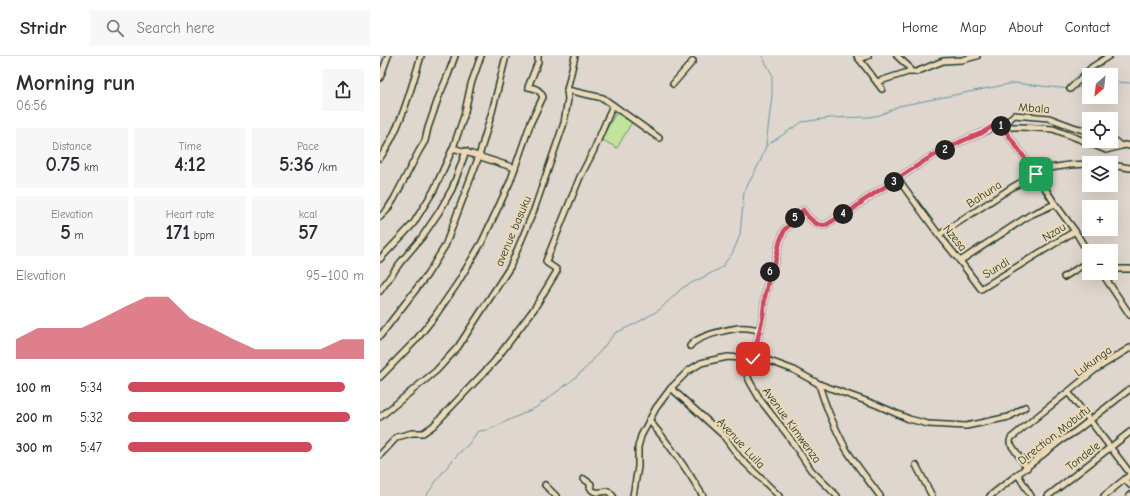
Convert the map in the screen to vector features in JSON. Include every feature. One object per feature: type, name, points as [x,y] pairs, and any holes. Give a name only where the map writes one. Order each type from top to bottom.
[{"type":"street","points":[[380,78],[388,56]]},
{"type":"street","points":[[380,158],[396,129],[408,98],[421,56]]},
{"type":"street","points":[[380,217],[387,210],[425,141],[439,96],[455,56]]},
{"type":"street","points":[[380,259],[413,224],[434,190],[453,148],[464,116],[471,84],[481,56]]},
{"type":"street","points":[[380,336],[427,275],[443,249],[466,193],[479,156],[506,56]]},
{"type":"street","points":[[380,377],[416,340],[435,316],[484,240],[510,182],[531,122],[543,97],[538,90],[528,87],[538,62],[538,56]]},
{"type":"street","name":"avenue basuku","points":[[380,417],[436,371],[458,347],[510,267],[534,210],[564,123],[568,99],[567,90],[575,56]]},
{"type":"street","points":[[868,56],[858,58],[882,89]]},
{"type":"street","points":[[897,56],[908,66],[911,72]]},
{"type":"street","points":[[877,82],[908,72],[916,72],[943,61],[962,60],[977,56]]},
{"type":"street","points":[[1070,89],[1092,67],[1109,56]]},
{"type":"street","points":[[673,84],[693,61]]},
{"type":"street","points":[[567,90],[603,98],[660,138]]},
{"type":"street","points":[[380,455],[397,437],[412,433],[423,433],[433,426],[494,362],[534,308],[557,271],[546,261],[580,177],[614,105]]},
{"type":"street","name":"Mbala","points":[[760,330],[770,272],[775,262],[780,241],[784,231],[794,218],[803,210],[818,224],[824,226],[852,210],[863,201],[929,158],[962,141],[982,133],[993,126],[1003,126],[1014,115],[1049,118],[1082,129]]},
{"type":"street","points":[[1075,231],[1055,204],[1003,126],[1053,129],[1106,150],[1125,145],[1130,146]]},
{"type":"street","points":[[453,148],[515,168]]},
{"type":"street","points":[[380,292],[439,212],[452,189],[466,151]]},
{"type":"street","name":"Bahuna","points":[[939,235],[1011,188],[1044,169],[1082,164]]},
{"type":"street","points":[[1118,166],[1130,168]]},
{"type":"street","name":"Nzesa","points":[[898,179],[960,261],[1030,216],[1055,204]]},
{"type":"street","name":"Nzau","points":[[1021,265],[1075,231],[1083,244]]},
{"type":"street","name":"Sundi","points":[[960,261],[981,289],[1021,265]]},
{"type":"street","points":[[1064,277],[1082,266]]},
{"type":"street","points":[[1118,269],[1130,269]]},
{"type":"street","points":[[1107,280],[1130,315]]},
{"type":"street","points":[[690,346],[694,342],[704,337],[727,331],[745,328],[760,330],[753,359]]},
{"type":"street","name":"Lukunga","points":[[1027,468],[1010,443],[1011,438],[1096,369],[1130,348]]},
{"type":"street","points":[[633,496],[638,467],[638,447],[642,434],[649,420],[670,388],[688,371],[701,363],[728,357],[764,359],[794,370],[819,384],[877,405],[909,419],[928,424],[966,426],[1010,417],[1024,408]]},
{"type":"street","name":"Avenue Kimwenza","points":[[740,358],[750,382],[761,401],[787,434],[811,470],[837,496]]},
{"type":"street","points":[[819,384],[823,399],[847,450],[880,496]]},
{"type":"street","name":"Avenue Luila","points":[[670,388],[723,435],[739,457],[779,496]]},
{"type":"street","name":"Direction Mobutu","points":[[990,496],[1130,389]]},
{"type":"street","points":[[1068,392],[1130,474],[1104,496]]},
{"type":"street","points":[[649,420],[690,472],[703,496]]},
{"type":"street","name":"Tondele","points":[[1048,496],[1130,432]]},
{"type":"street","points":[[916,466],[932,496]]},
{"type":"street","points":[[1018,475],[1031,496]]},
{"type":"street","points":[[584,479],[591,484],[590,487],[592,491],[596,493],[608,491],[613,496]]},
{"type":"street","points":[[1125,479],[1130,485]]},
{"type":"street","points":[[545,486],[556,496]]},
{"type":"green space","points":[[616,113],[632,122],[617,148],[601,139]]},
{"type":"waterway","points":[[762,56],[772,74],[772,96],[766,145]]},
{"type":"waterway","points":[[1118,82],[1130,83]]},
{"type":"waterway","points":[[426,496],[442,473],[468,445],[478,431],[488,430],[535,408],[570,382],[588,366],[615,333],[635,324],[659,310],[682,288],[721,268],[733,252],[740,235],[744,192],[760,162],[766,146],[802,122],[830,118],[869,117],[880,115],[899,106],[1014,83],[1069,89]]},
{"type":"waterway","points":[[1074,88],[1082,87]]},
{"type":"route","points":[[753,359],[763,316],[770,272],[775,262],[780,241],[785,229],[803,210],[821,226],[830,224],[929,158],[962,141],[982,133],[993,126],[1003,126],[1036,174]]}]
